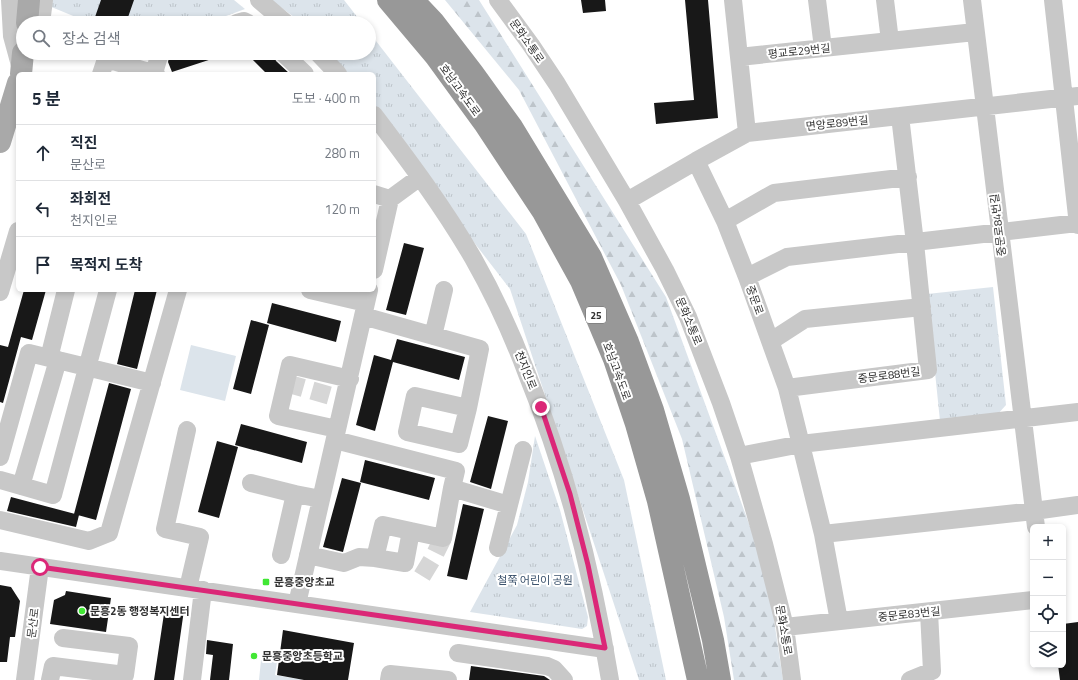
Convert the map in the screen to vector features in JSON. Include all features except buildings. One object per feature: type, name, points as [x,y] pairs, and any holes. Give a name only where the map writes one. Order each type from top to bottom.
[{"type":"highway","name":"호남고속도로","points":[[388,0],[436,57],[484,122],[543,212],[581,281],[614,358],[636,424],[658,501],[698,680]]},
{"type":"highway","name":"호남고속도로","points":[[413,0],[437,27],[512,127],[591,257],[628,342],[653,410],[679,499],[713,640],[720,680]]},
{"type":"main road","points":[[26,16],[29,0]]},
{"type":"main road","points":[[0,142],[18,60]]},
{"type":"street","points":[[10,0],[16,37]]},
{"type":"street","points":[[42,16],[44,0]]},
{"type":"street","points":[[259,0],[278,16]]},
{"type":"street","name":"문화소통로","points":[[498,0],[557,84],[627,201],[665,270],[688,317],[721,403],[739,456],[785,626],[792,680]]},
{"type":"street","points":[[733,0],[747,133]]},
{"type":"street","points":[[817,0],[823,48]]},
{"type":"street","points":[[885,0],[890,41],[975,32]]},
{"type":"street","name":"중문로84번길","points":[[972,0],[1022,418]]},
{"type":"street","points":[[747,277],[787,257],[1078,224],[1071,97],[1053,0]]},
{"type":"street","name":"평교로29번길","points":[[739,57],[890,41]]},
{"type":"street","points":[[102,72],[106,60]]},
{"type":"street","points":[[109,60],[148,72]]},
{"type":"street","points":[[155,72],[158,60]]},
{"type":"street","points":[[290,60],[303,72]]},
{"type":"street","points":[[325,60],[336,72]]},
{"type":"street","name":"면앙로89번길","points":[[627,201],[747,133],[1071,97]]},
{"type":"street","name":"중문로88번길","points":[[787,388],[928,370],[908,177],[900,116]]},
{"type":"street","name":"천지인로","points":[[376,118],[420,177],[473,258],[503,316],[541,407],[570,494],[588,565],[610,680]]},
{"type":"street","name":"중문로","points":[[696,161],[725,221],[771,341],[787,388],[823,534],[839,621]]},
{"type":"street","points":[[377,248],[382,197],[420,177]]},
{"type":"street","points":[[725,221],[774,193],[908,177]]},
{"type":"street","points":[[0,292],[16,239]]},
{"type":"street","points":[[433,336],[444,290]]},
{"type":"street","points":[[21,486],[54,359],[66,292]]},
{"type":"street","points":[[0,480],[53,495],[86,367],[107,292]]},
{"type":"street","points":[[0,520],[89,541],[109,533],[177,292]]},
{"type":"street","points":[[319,292],[366,303],[433,336],[480,349],[459,444],[407,432]]},
{"type":"street","points":[[297,604],[350,379],[366,303]]},
{"type":"street","points":[[771,341],[805,319],[922,307]]},
{"type":"street","points":[[0,457],[29,353],[152,383]]},
{"type":"street","points":[[350,379],[290,365],[278,416],[401,457],[456,471],[443,538],[383,525],[376,558]]},
{"type":"street","points":[[401,457],[415,396],[468,408]]},
{"type":"street","points":[[739,456],[801,444],[1078,412]]},
{"type":"street","points":[[1022,418],[1035,519]]},
{"type":"street","points":[[187,430],[165,529],[200,537],[192,680]]},
{"type":"street","points":[[498,548],[523,450]]},
{"type":"street","points":[[251,483],[321,499]]},
{"type":"street","points":[[452,488],[509,505]]},
{"type":"street","points":[[280,555],[295,494]]},
{"type":"street","points":[[823,534],[1035,519],[1078,505]]},
{"type":"street","points":[[308,555],[344,563],[359,557],[406,563],[411,531]]},
{"type":"street","points":[[0,561],[605,648]]},
{"type":"street","name":"문산로","points":[[29,680],[40,567]]},
{"type":"street","name":"중문로83번길","points":[[785,626],[1030,600]]},
{"type":"street","points":[[910,680],[932,671],[929,612]]},
{"type":"street","points":[[454,680],[461,628]]},
{"type":"street","points":[[50,680],[53,666],[124,675],[129,646],[63,638]]},
{"type":"street","points":[[458,653],[547,666],[554,669],[564,680]]},
{"type":"street","points":[[389,680],[390,674],[448,680]]},
{"type":"green space","points":[[52,0],[234,0],[245,9],[226,16],[73,16],[49,6]]},
{"type":"green space","points":[[271,0],[344,0],[357,16],[293,16]]},
{"type":"green space","points":[[445,0],[479,0],[666,297],[767,573],[783,680],[734,680],[724,617],[682,439],[621,285],[519,90]]},
{"type":"green space","points":[[376,41],[526,234],[624,480],[666,680],[639,680],[510,289],[376,116],[376,72],[342,72],[333,60],[376,60]]},
{"type":"green space","points":[[993,287],[1006,405],[997,415],[940,421],[927,294]]},
{"type":"green space","points":[[191,345],[236,356],[225,401],[180,390]]},
{"type":"green space","name":"철쭉 어린이 공원","points":[[535,436],[560,510],[588,617],[587,626],[582,629],[470,612],[517,525],[528,482]]},
{"type":"green space","points":[[261,660],[277,662],[275,675],[304,680],[259,680]]},
{"type":"tunnel","points":[[286,383],[331,396]]},
{"type":"tunnel","points":[[422,576],[443,538]]},
{"type":"place","name":"문흥중앙초교","points":[[266,582]]},
{"type":"place","name":"문흥2동 행정복지센터","points":[[82,611]]},
{"type":"place","name":"문흥중앙초등학교","points":[[254,656]]},
{"type":"route","points":[[40,567],[605,648],[588,565],[570,494],[541,407]]}]
